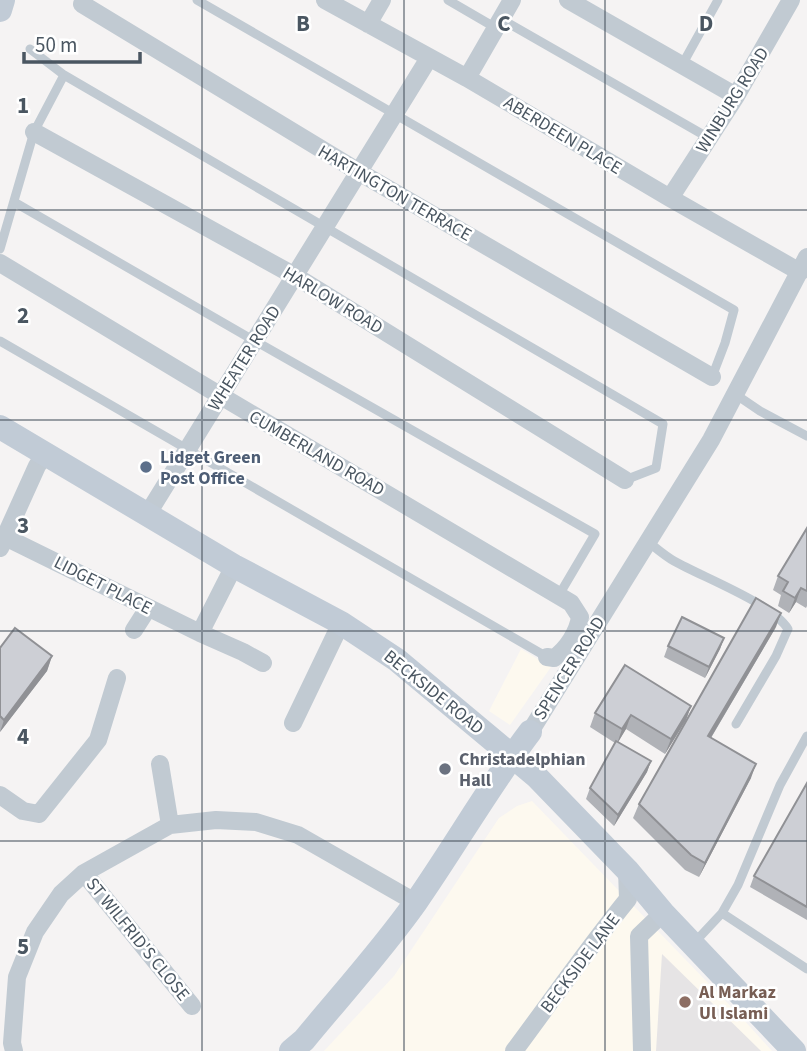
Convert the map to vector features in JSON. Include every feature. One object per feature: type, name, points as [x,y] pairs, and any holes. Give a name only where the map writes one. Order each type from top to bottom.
[{"type":"street","points":[[0,10],[3,0]]},
{"type":"street","name":"ABERDEEN PLACE","points":[[325,0],[467,78],[670,198],[804,264]]},
{"type":"street","points":[[368,24],[382,0]]},
{"type":"street","points":[[467,78],[512,0]]},
{"type":"street","points":[[568,0],[736,96]]},
{"type":"street","name":"WINBURG ROAD","points":[[670,198],[736,96],[791,0]]},
{"type":"street","name":"HARTINGTON TERRACE","points":[[82,2],[359,172],[712,377]]},
{"type":"street","name":"WHEATER ROAD","points":[[148,514],[429,58]]},
{"type":"street","name":"HARLOW ROAD","points":[[34,132],[295,276],[625,480]]},
{"type":"street","name":"CUMBERLAND ROAD","points":[[0,263],[571,603],[580,617],[579,624],[559,655],[554,658],[547,657]]},
{"type":"street","name":"SPENCER ROAD","points":[[303,1047],[384,946],[530,732],[711,440],[804,264]]},
{"type":"street","name":"BECKSIDE ROAD","points":[[0,427],[234,566],[341,623],[397,660],[536,776],[794,1051]]},
{"type":"street","points":[[3,542],[45,454]]},
{"type":"street","name":"LIDGET PLACE","points":[[3,542],[263,663]]},
{"type":"street","points":[[200,633],[234,566]]},
{"type":"street","points":[[134,630],[148,608]]},
{"type":"street","points":[[293,723],[341,623]]},
{"type":"street","points":[[0,795],[23,811],[39,814],[98,740],[117,678]]},
{"type":"street","points":[[160,764],[170,825]]},
{"type":"street","points":[[9,1047],[18,977],[34,932],[61,894],[84,873],[170,825],[216,820],[256,822],[298,835],[415,902]]},
{"type":"street","name":"BECKSIDE LANE","points":[[514,1051],[628,899],[627,870]]},
{"type":"street","name":"ST WILFRID'S CLOSE","points":[[84,873],[192,1006]]},
{"type":"street","name":"BECKSIDE LANE","points":[[642,1051],[639,936],[663,913]]},
{"type":"lane","points":[[197,0],[734,310],[712,377]]},
{"type":"lane","points":[[448,0],[498,23],[709,138]]},
{"type":"lane","points":[[682,65],[718,0]]},
{"type":"lane","points":[[30,49],[64,75],[663,424],[656,468],[625,480]]},
{"type":"lane","points":[[0,249],[34,132],[64,75]]},
{"type":"lane","points":[[14,202],[594,534],[559,595]]},
{"type":"lane","points":[[0,341],[547,657]]},
{"type":"lane","points":[[735,394],[807,436]]},
{"type":"lane","points":[[647,541],[673,560],[768,609],[789,629],[736,724]]},
{"type":"lane","points":[[693,944],[722,913],[738,885],[780,785],[807,736]]},
{"type":"lane","points":[[722,913],[807,968]]},
{"type":"shaded area","points":[[521,649],[551,667],[510,725],[489,711]]},
{"type":"shaded area","points":[[532,801],[772,1051],[324,1051],[394,976],[499,818],[517,806]]},
{"type":"shaded area","name":"Al Markaz Ul Islami","points":[[662,954],[761,1051],[656,1051]]},
{"type":"building","points":[[807,528],[807,591],[801,588],[795,598],[783,591],[788,582],[778,576]]},
{"type":"building","points":[[756,598],[781,613],[708,736],[756,764],[705,863],[691,855],[639,804]]},
{"type":"building","points":[[682,617],[724,638],[709,667],[668,646]]},
{"type":"building","points":[[15,628],[52,656],[4,720],[0,716],[0,648]]},
{"type":"building","points":[[625,665],[691,706],[671,739],[631,715],[622,729],[595,713]]},
{"type":"building","points":[[616,741],[651,761],[618,815],[590,788]]},
{"type":"building","points":[[807,783],[807,907],[754,876]]},
{"type":"place","name":"Lidget Green Post Office","points":[[146,467]]},
{"type":"place","name":"Christadelphian Hall","points":[[445,769]]},
{"type":"place","name":"Al Markaz Ul Islami","points":[[685,1002]]}]
